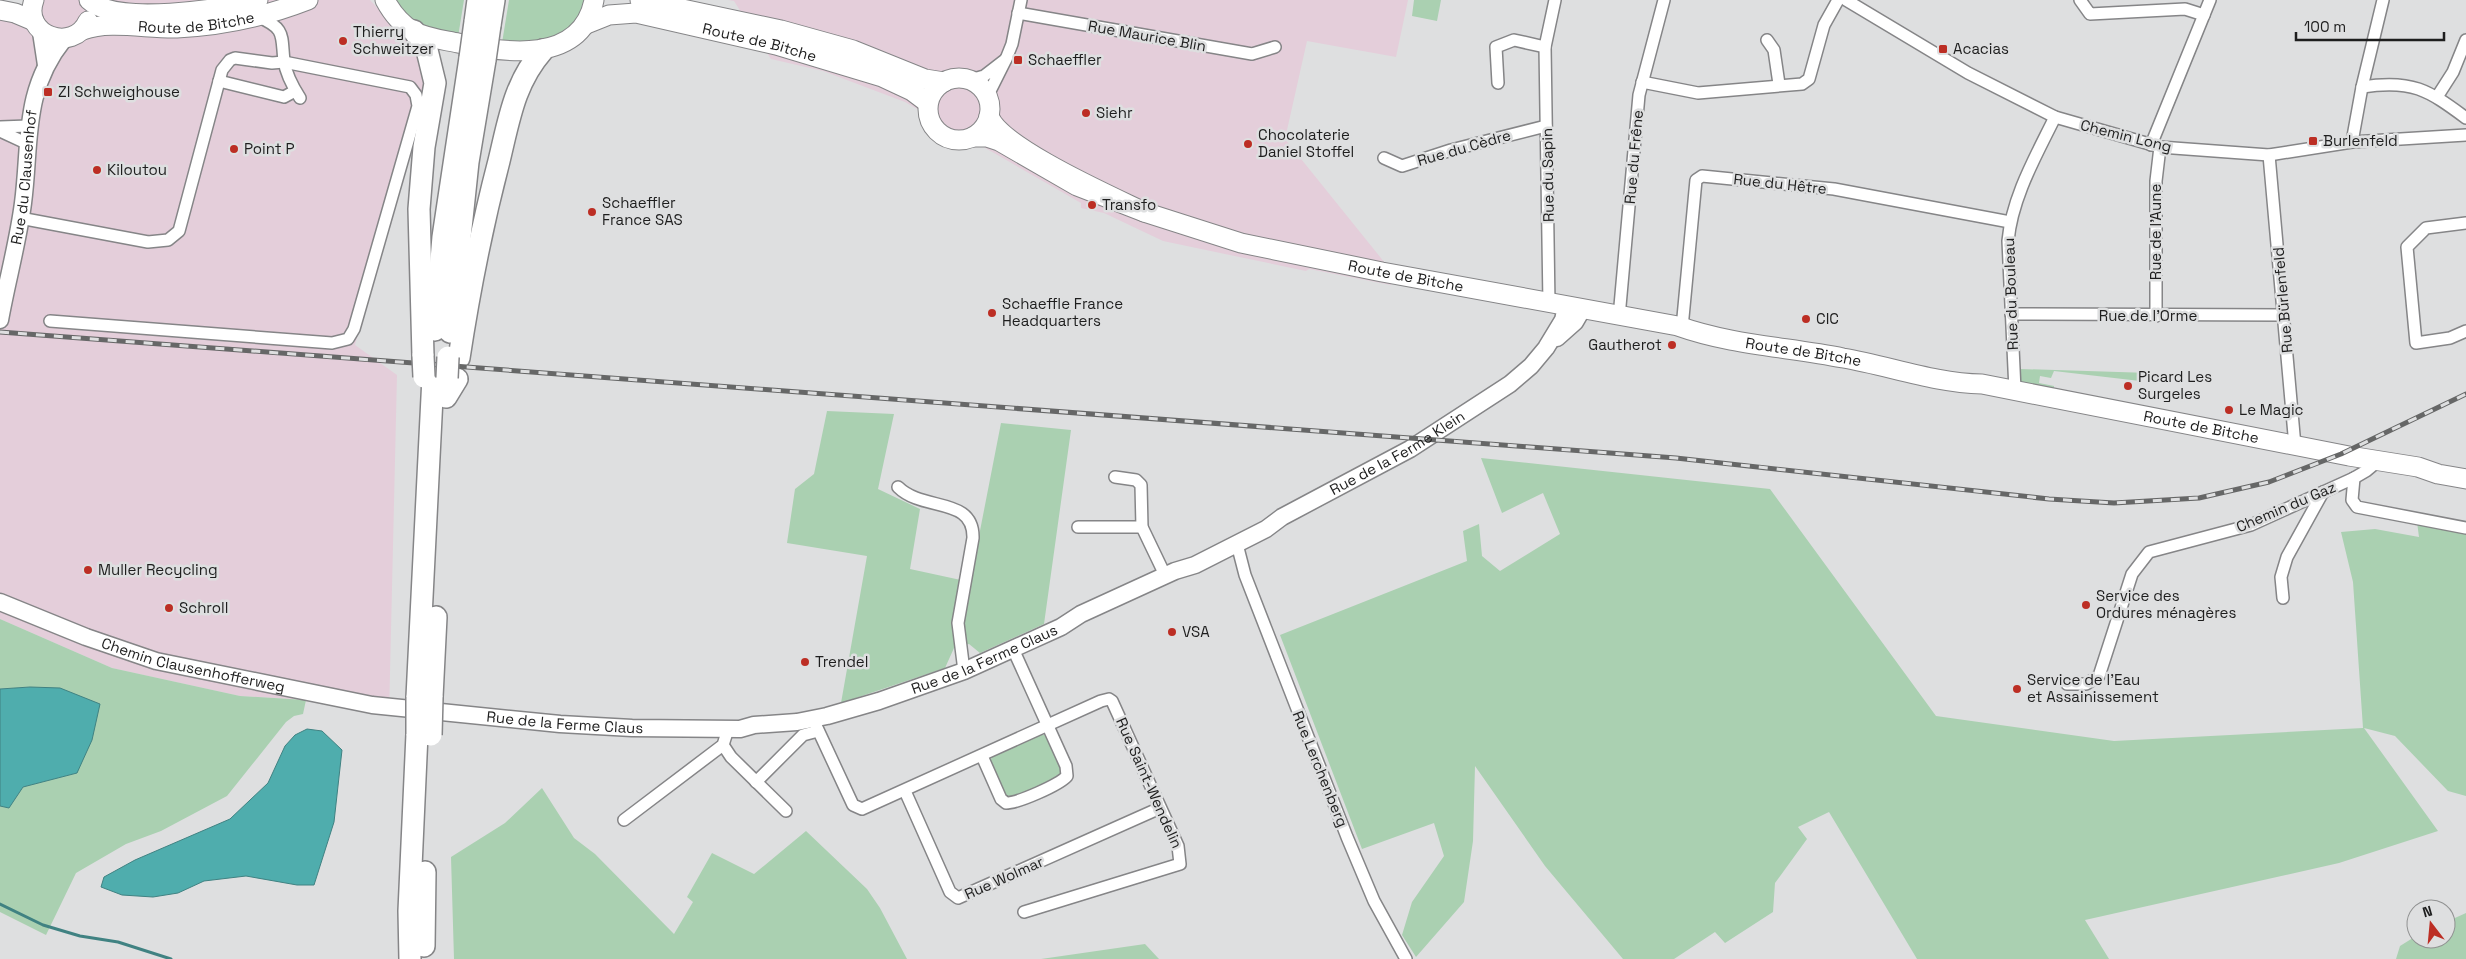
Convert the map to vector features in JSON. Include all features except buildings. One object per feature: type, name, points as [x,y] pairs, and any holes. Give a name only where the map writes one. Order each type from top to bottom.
[{"type":"highway","points":[[478,0],[483,23]]},
{"type":"highway","points":[[424,959],[426,842],[425,697],[440,373],[458,240],[477,59],[483,23],[494,0]]},
{"type":"highway","points":[[414,31],[427,50],[435,83],[424,147],[419,199],[440,373]]},
{"type":"highway","points":[[440,373],[518,87],[528,67],[543,50]]},
{"type":"highway","points":[[410,959],[409,912],[424,734]]},
{"type":"main road","points":[[0,1],[15,0]]},
{"type":"main road","points":[[34,0],[32,12],[38,27]]},
{"type":"main road","points":[[83,30],[89,19],[89,0]]},
{"type":"main road","name":"Route de Bitche","points":[[89,0],[96,6],[107,10],[165,13],[258,8]]},
{"type":"main road","name":"Route de Bitche","points":[[64,39],[83,30],[100,26],[142,28],[195,26],[258,8],[308,0]]},
{"type":"main road","points":[[385,0],[399,20],[414,31],[476,47],[516,52],[543,50],[572,37],[584,25],[594,0]]},
{"type":"main road","name":"Route de Bitche","points":[[640,0],[781,30],[853,50],[925,79],[944,82]]},
{"type":"main road","points":[[0,10],[15,13],[56,39],[64,39]]},
{"type":"main road","name":"Route de Bitche","points":[[584,25],[609,15],[636,13],[776,45],[882,77],[912,91],[928,103]]},
{"type":"main road","points":[[957,78],[970,80],[980,86],[989,108],[983,128],[973,137],[955,140],[940,134],[931,122],[928,103],[934,90],[944,82],[957,78]]},
{"type":"main road","name":"Route de Bitche","points":[[989,108],[1006,136],[1037,156],[1144,212]]},
{"type":"main road","name":"Route de Bitche","points":[[973,137],[987,137],[999,141],[1077,186],[1144,212],[1241,243],[1682,328],[1780,350],[1814,352],[1957,384],[1982,384],[2015,390],[2295,446],[2418,467],[2438,474],[2466,479]]},
{"type":"street","points":[[989,108],[992,87],[1012,44],[1021,0]]},
{"type":"street","name":"Rue du Sapin","points":[[1555,0],[1545,47],[1546,126],[1566,307]]},
{"type":"street","name":"Rue du Frêne","points":[[1619,317],[1642,82],[1664,0]]},
{"type":"street","points":[[1642,82],[1698,93],[1779,84],[1802,84],[1808,79],[1824,26],[1838,0]]},
{"type":"street","name":"Chemin Long","points":[[1846,0],[1968,73],[2055,117],[2156,146],[2269,155],[2352,142],[2466,135]]},
{"type":"street","points":[[2080,0],[2090,14],[2185,9],[2204,15]]},
{"type":"street","name":"Rue de l'Aune","points":[[2156,316],[2156,146],[2210,0]]},
{"type":"street","points":[[2352,142],[2362,87],[2383,0]]},
{"type":"street","points":[[219,81],[284,97],[298,94],[284,62],[283,39],[279,29],[258,8]]},
{"type":"street","name":"Rue Maurice Blin","points":[[1018,13],[1252,54],[1275,47]]},
{"type":"street","name":"Rue du Clausenhof","points":[[38,27],[46,65]]},
{"type":"street","name":"Rue du Clausenhof","points":[[0,320],[20,218],[28,144],[28,126],[32,107],[46,65],[64,39]]},
{"type":"street","points":[[1498,83],[1496,47],[1514,40],[1545,47]]},
{"type":"street","points":[[1767,40],[1774,50],[1779,84]]},
{"type":"street","points":[[2437,97],[2453,72],[2466,40]]},
{"type":"street","points":[[20,218],[148,242],[168,240],[179,231],[222,70],[230,60],[235,58],[272,63],[284,62],[410,87],[416,94],[418,106],[354,329],[348,339],[332,343],[50,321]]},
{"type":"street","points":[[970,80],[984,76],[1006,59]]},
{"type":"street","points":[[2362,87],[2391,84],[2412,87],[2437,97],[2466,118]]},
{"type":"street","name":"Rue du Bouleau","points":[[2015,390],[2008,241],[2010,222],[2018,195],[2055,117]]},
{"type":"street","points":[[0,127],[28,126]]},
{"type":"street","name":"Rue du Cèdre","points":[[1384,158],[1402,166],[1451,150],[1546,126]]},
{"type":"street","points":[[0,131],[28,144]]},
{"type":"street","name":"Rue Bürlenfeld","points":[[2269,155],[2295,446]]},
{"type":"street","name":"Rue du Hêtre","points":[[1682,328],[1696,180],[1702,176],[1834,190],[2010,222]]},
{"type":"street","points":[[2466,223],[2426,228],[2407,247],[2416,343],[2450,338],[2466,331]]},
{"type":"street","name":"Rue de la Ferme Klein","points":[[1233,546],[1268,528],[1282,516],[1425,440],[1510,384],[1570,327],[1566,307]]},
{"type":"street","name":"Rue de l'Orme","points":[[2011,314],[2284,315]]},
{"type":"street","name":"Chemin du Gaz","points":[[2067,684],[2086,684],[2099,676],[2132,574],[2149,552],[2251,525],[2354,478],[2378,461]]},
{"type":"street","points":[[1115,477],[1136,480],[1141,484],[1142,527],[1165,575]]},
{"type":"street","points":[[2354,478],[2352,500],[2357,507],[2466,528]]},
{"type":"street","points":[[898,487],[909,497],[919,501],[962,511],[972,524],[973,538],[958,623],[964,671]]},
{"type":"street","points":[[2283,598],[2281,577],[2287,557],[2323,492]]},
{"type":"street","points":[[1078,527],[1142,527]]},
{"type":"street","name":"Rue Lerchenberg","points":[[1233,546],[1367,886],[1406,959]]},
{"type":"street","name":"Rue de la Ferme Claus","points":[[391,708],[569,725],[731,734],[754,724],[796,722],[816,725],[964,671],[1165,575],[1192,566],[1233,546]]},
{"type":"street","name":"Chemin Clausenhofferweg","points":[[0,602],[86,637],[156,661],[391,708]]},
{"type":"street","points":[[982,756],[1001,799],[1006,803],[1015,802],[1061,782],[1068,776],[1067,769],[1013,649]]},
{"type":"street","name":"Rue Saint-Wendelin","points":[[816,725],[855,807],[866,808],[1105,699],[1112,701],[1178,846],[1180,864],[1024,912]]},
{"type":"street","points":[[756,782],[816,725]]},
{"type":"street","points":[[731,734],[731,757],[786,811]]},
{"type":"street","points":[[624,820],[731,734]]},
{"type":"street","name":"Rue Wolmar","points":[[906,791],[950,892],[958,898],[1160,808]]},
{"type":"shaded area","points":[[42,0],[370,0],[423,57],[423,103],[355,345],[397,375],[389,716],[306,700],[240,696],[112,668],[0,619],[0,19],[11,22]]},
{"type":"shaded area","points":[[728,0],[1408,0],[1396,57],[1307,41],[1285,139],[1393,273],[1391,285],[1309,269],[1306,271],[1163,241],[1104,213],[1081,208],[1081,203],[905,102],[823,71],[771,59],[734,1]]},
{"type":"green space","points":[[392,0],[464,0],[458,37],[434,31],[406,18]]},
{"type":"green space","points":[[509,0],[587,0],[573,26],[549,42],[502,43]]},
{"type":"green space","points":[[1414,0],[1441,0],[1437,21],[1412,16]]},
{"type":"green space","points":[[2020,369],[2150,373],[2150,376],[2141,376],[2140,381],[2054,371],[2051,378],[2040,376],[2039,383],[2054,386],[2054,388],[2021,382]]},
{"type":"green space","points":[[827,411],[894,414],[878,489],[920,509],[910,569],[970,582],[1001,423],[1071,430],[1044,624],[980,653],[969,644],[954,648],[945,668],[841,703],[867,556],[787,543],[795,489],[814,474]]},
{"type":"green space","points":[[1481,458],[1770,489],[1936,716],[2114,741],[2363,728],[2353,582],[2341,532],[2375,529],[2419,537],[2417,522],[2466,532],[2466,796],[2448,791],[2395,736],[2364,728],[2438,831],[2339,863],[2085,920],[2109,959],[1917,959],[1829,812],[1798,827],[1807,839],[1775,883],[1773,912],[1725,943],[1715,932],[1674,959],[1623,959],[1545,866],[1475,766],[1473,841],[1464,902],[1416,957],[1402,935],[1412,902],[1444,856],[1434,823],[1362,849],[1280,635],[1467,561],[1463,531],[1479,524],[1482,556],[1500,571],[1560,534],[1543,493],[1502,513]]},
{"type":"green space","points":[[0,619],[112,668],[240,696],[306,700],[303,714],[294,716],[286,722],[227,796],[161,831],[126,844],[76,873],[46,935],[0,912],[0,806],[9,808],[23,787],[77,773],[30,687],[0,689]]},
{"type":"green space","points":[[1040,734],[1047,736],[1062,770],[1060,777],[1013,798],[1005,796],[990,763],[992,756]]},
{"type":"green space","points":[[542,788],[574,838],[595,854],[674,934],[693,902],[687,897],[712,853],[754,874],[806,831],[867,889],[880,908],[907,959],[454,959],[451,857],[505,823]]},
{"type":"green space","points":[[2466,913],[2466,959],[2396,959],[2400,946],[2406,942],[2406,949],[2456,949],[2456,918]]},
{"type":"green space","points":[[1145,944],[1159,959],[1041,959]]},
{"type":"water","points":[[60,688],[100,704],[92,740],[77,773],[23,787],[9,808],[0,806],[0,689]]},
{"type":"water","points":[[307,729],[322,731],[342,750],[334,822],[314,885],[297,885],[246,876],[204,881],[178,893],[153,897],[122,895],[101,887],[104,877],[135,860],[230,819],[268,783],[285,746],[295,735]]},
{"type":"waterway","points":[[0,904],[43,925],[80,936],[118,942],[171,959]]},
{"type":"railway","points":[[0,332],[1676,458],[2049,499],[2114,503],[2199,498],[2269,482],[2341,454],[2466,394]]},
{"type":"place","name":"Thierry Schweitzer","points":[[343,41]]},
{"type":"place","name":"Acacias","points":[[1943,49]]},
{"type":"place","name":"Schaeffler","points":[[1018,60]]},
{"type":"place","name":"ZI Schweighouse","points":[[48,92]]},
{"type":"place","name":"Siehr","points":[[1086,113]]},
{"type":"place","name":"Burlenfeld","points":[[2313,141]]},
{"type":"place","name":"Chocolaterie Daniel Stoffel","points":[[1248,144]]},
{"type":"place","name":"Point P","points":[[234,149]]},
{"type":"place","name":"Kiloutou","points":[[97,170]]},
{"type":"place","name":"Transfo","points":[[1092,205]]},
{"type":"place","name":"Schaeffler France SAS","points":[[592,212]]},
{"type":"place","name":"Schaeffle France Headquarters","points":[[992,313]]},
{"type":"place","name":"CIC","points":[[1806,319]]},
{"type":"place","name":"Gautherot","points":[[1672,345]]},
{"type":"place","name":"Picard Les Surgeles","points":[[2128,386]]},
{"type":"place","name":"Le Magic","points":[[2229,410]]},
{"type":"place","name":"Muller Recycling","points":[[88,570]]},
{"type":"place","name":"Service des Ordures ménagères","points":[[2086,605]]},
{"type":"place","name":"Schroll","points":[[169,608]]},
{"type":"place","name":"VSA","points":[[1172,632]]},
{"type":"place","name":"Trendel","points":[[805,662]]},
{"type":"place","name":"Service de l'Eau et Assainissement","points":[[2017,689]]}]
